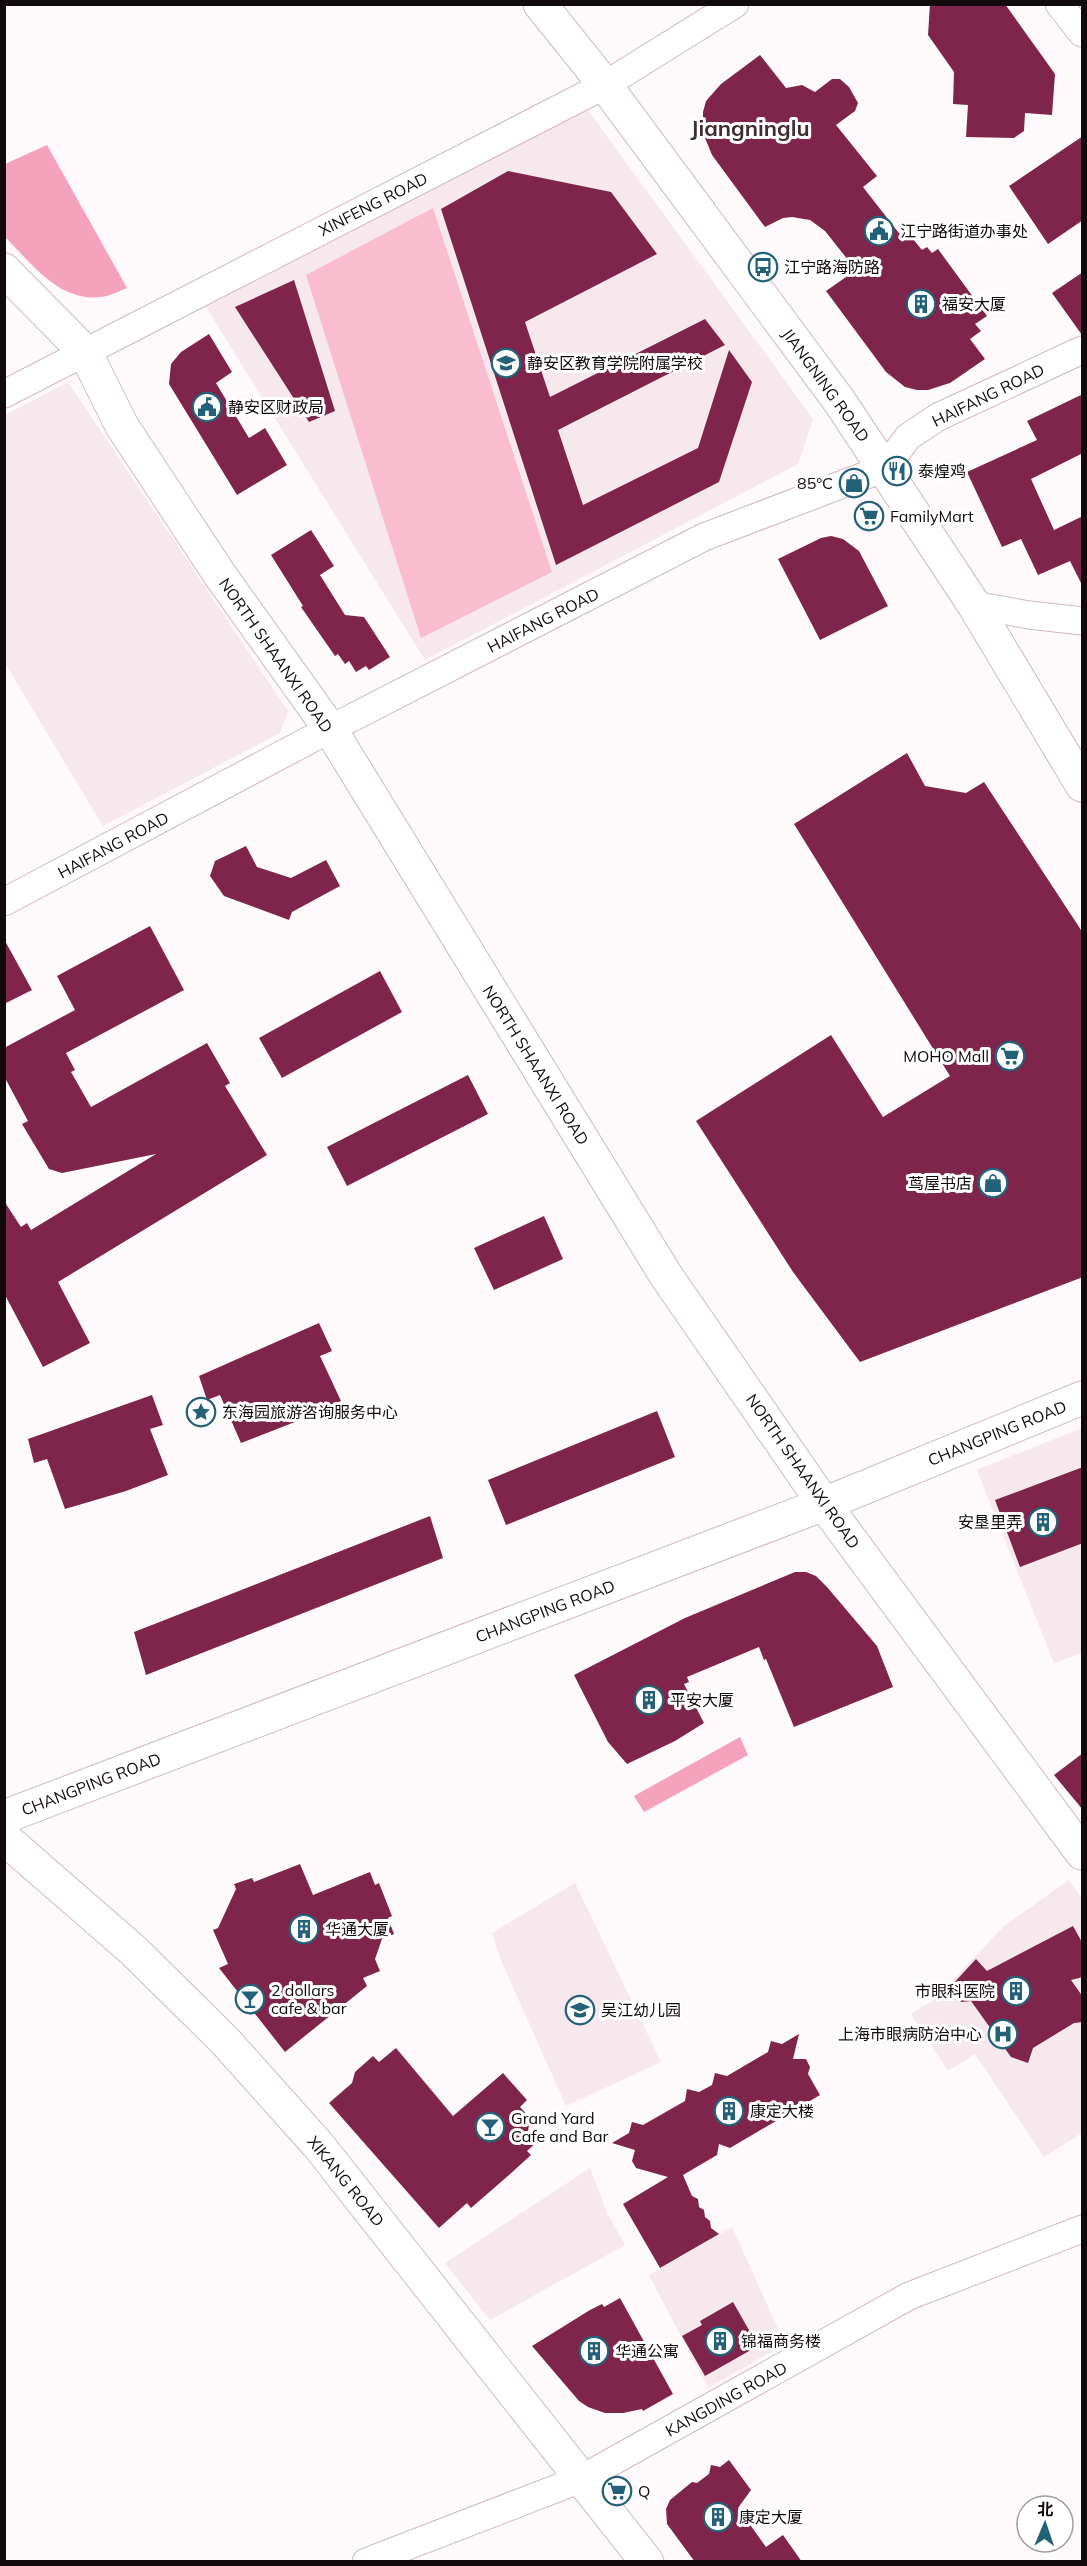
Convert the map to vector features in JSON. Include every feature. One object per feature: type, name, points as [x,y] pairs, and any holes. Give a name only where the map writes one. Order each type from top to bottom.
[{"type":"main road","name":"JIANGNING ROAD","points":[[540,4],[605,85],[840,402],[974,605],[1083,784]]},
{"type":"main road","name":"NORTH SHAANXI ROAD","points":[[4,270],[85,352],[122,426],[220,574],[330,729],[665,1274],[824,1504],[1083,1854]]},
{"type":"main road","name":"CHANGPING ROAD","points":[[4,1816],[824,1504],[1083,1398]]},
{"type":"main road","name":"XIKANG ROAD","points":[[4,1838],[134,1951],[226,2042],[319,2146],[647,2562]]},
{"type":"street","name":"XINFENG ROAD","points":[[4,394],[605,85],[735,4]]},
{"type":"street","points":[[1059,4],[1083,33]]},
{"type":"street","name":"HAIFANG ROAD","points":[[4,902],[330,729],[704,537],[885,468],[908,437],[938,417],[1083,350]]},
{"type":"street","points":[[974,605],[1029,615],[1083,621]]},
{"type":"street","name":"KANGDING ROAD","points":[[366,2562],[581,2479],[909,2296],[1083,2229]]},
{"type":"shaded area","name":"静安区教育学院附属学校","points":[[587,109],[813,419],[798,464],[425,660],[206,307]]},
{"type":"shaded area","points":[[47,145],[127,288],[101,297],[72,294],[47,279],[5,237],[5,164]]},
{"type":"shaded area","points":[[433,208],[552,572],[421,638],[306,275]]},
{"type":"shaded area","points":[[68,382],[288,711],[280,733],[103,826],[5,663],[5,415]]},
{"type":"shaded area","points":[[1082,1428],[1082,1653],[1054,1663],[977,1470]]},
{"type":"shaded area","points":[[740,1737],[748,1755],[644,1812],[634,1796]]},
{"type":"shaded area","name":"上海市眼病防治中心","points":[[1069,1880],[1082,1899],[1082,2133],[1044,2157],[975,2054],[948,2071],[911,2014],[935,1999],[1004,1926]]},
{"type":"shaded area","name":"吴江幼儿园","points":[[575,1883],[661,2062],[566,2106],[500,1958],[492,1933]]},
{"type":"shaded area","points":[[590,2168],[607,2213],[625,2245],[490,2320],[445,2263]]},
{"type":"shaded area","points":[[732,2227],[785,2344],[708,2388],[649,2275]]},
{"type":"building","points":[[930,4],[1005,4],[1055,74],[1052,115],[1025,113],[1024,131],[1014,138],[966,137],[968,105],[953,104],[954,72],[928,35]]},
{"type":"building","points":[[760,55],[786,88],[802,85],[815,92],[832,79],[840,79],[849,87],[858,103],[855,111],[836,125],[877,176],[863,187],[902,237],[908,233],[922,250],[927,247],[932,253],[938,249],[987,316],[975,324],[981,331],[970,339],[985,359],[950,383],[928,390],[917,390],[905,387],[886,372],[826,291],[856,270],[825,231],[810,220],[792,217],[783,218],[765,227],[712,155],[703,133],[703,112],[706,101],[721,84]]},
{"type":"building","points":[[1083,136],[1083,220],[1048,244],[1009,186]]},
{"type":"building","points":[[508,171],[611,192],[657,254],[525,322],[550,397],[705,319],[725,345],[558,430],[583,505],[698,448],[729,350],[752,382],[719,482],[556,565],[441,209]]},
{"type":"building","points":[[1083,272],[1083,334],[1082,335],[1052,293]]},
{"type":"building","points":[[294,280],[335,411],[309,422],[235,307]]},
{"type":"building","name":"静安区财政局","points":[[209,334],[232,372],[216,383],[249,438],[265,428],[287,465],[237,495],[169,384],[171,364],[181,352]]},
{"type":"building","points":[[1083,394],[1083,453],[1031,479],[1054,530],[1083,516],[1083,587],[1070,561],[1038,575],[1021,539],[1002,547],[967,472],[1037,440],[1027,421]]},
{"type":"building","points":[[311,530],[334,566],[320,575],[345,615],[364,617],[390,657],[369,670],[366,666],[356,672],[349,661],[345,664],[338,654],[335,656],[301,607],[303,606],[271,555]]},
{"type":"building","points":[[831,536],[843,539],[859,551],[888,606],[820,640],[778,559],[821,538]]},
{"type":"building","name":"MOHO Mall","points":[[907,753],[925,786],[966,793],[984,782],[1083,933],[1083,1277],[860,1362],[793,1272],[696,1121],[831,1035],[883,1117],[950,1076],[794,824]]},
{"type":"building","points":[[246,846],[257,867],[291,878],[326,860],[340,886],[292,912],[289,920],[224,896],[210,876],[215,861]]},
{"type":"building","points":[[150,926],[184,990],[66,1053],[75,1070],[71,1072],[91,1107],[207,1043],[230,1083],[225,1086],[267,1155],[58,1282],[90,1343],[43,1367],[4,1293],[4,1201],[21,1227],[27,1223],[31,1230],[156,1154],[62,1173],[49,1169],[22,1124],[28,1121],[4,1076],[4,1048],[75,1010],[57,976]]},
{"type":"building","points":[[4,939],[32,990],[4,1004]]},
{"type":"building","points":[[380,971],[402,1012],[282,1078],[259,1038]]},
{"type":"building","points":[[468,1075],[488,1114],[347,1186],[327,1147]]},
{"type":"building","points":[[544,1216],[563,1259],[494,1290],[474,1248]]},
{"type":"building","points":[[319,1323],[332,1351],[320,1356],[341,1401],[241,1443],[220,1395],[207,1400],[199,1376]]},
{"type":"building","points":[[152,1395],[163,1425],[150,1429],[168,1475],[126,1491],[65,1509],[47,1459],[34,1463],[28,1439]]},
{"type":"building","points":[[657,1411],[675,1457],[506,1525],[488,1480]]},
{"type":"building","name":"安垦里弄","points":[[1083,1467],[1083,1543],[1020,1567],[995,1500]]},
{"type":"building","points":[[430,1516],[443,1558],[146,1675],[134,1632]]},
{"type":"building","points":[[795,1572],[806,1572],[816,1576],[827,1587],[877,1646],[893,1687],[794,1727],[759,1647],[687,1677],[689,1682],[684,1684],[704,1723],[675,1741],[627,1764],[608,1742],[574,1675],[685,1618]]},
{"type":"building","points":[[1083,1753],[1083,1810],[1054,1775]]},
{"type":"building","name":"华通大厦","points":[[300,1864],[313,1895],[370,1872],[375,1885],[379,1883],[392,1916],[388,1918],[394,1934],[382,1939],[375,1959],[380,1971],[363,1978],[367,1986],[285,2052],[219,1968],[228,1964],[213,1930],[218,1928],[236,1889],[234,1884],[252,1878],[254,1882]]},
{"type":"building","name":"市眼科医院","points":[[1073,1926],[1083,1944],[1083,1977],[1071,1980],[1083,1997],[1083,2022],[1074,2023],[1033,2048],[1028,2063],[1011,2057],[971,2001],[961,2002],[951,1986],[976,1959],[987,1971]]},
{"type":"building","name":"康定大楼","points":[[799,2034],[793,2059],[806,2059],[810,2067],[808,2074],[820,2095],[730,2148],[719,2144],[717,2155],[683,2175],[692,2196],[698,2199],[699,2207],[704,2210],[705,2217],[710,2221],[711,2228],[719,2234],[660,2268],[623,2204],[668,2177],[636,2168],[632,2161],[635,2150],[612,2143],[629,2133],[632,2122],[643,2125],[685,2101],[687,2089],[699,2092],[712,2085],[715,2073],[727,2076],[768,2052],[771,2041],[782,2044]]},
{"type":"building","points":[[396,2048],[453,2116],[503,2073],[527,2100],[520,2107],[530,2118],[528,2131],[537,2142],[527,2151],[531,2155],[471,2208],[467,2203],[439,2228],[329,2103],[352,2083],[355,2072],[373,2056],[379,2062]]},
{"type":"building","points":[[620,2298],[673,2394],[643,2411],[642,2409],[623,2413],[605,2413],[579,2401],[532,2346],[590,2310],[602,2304],[604,2307]]},
{"type":"building","name":"锦福商务楼","points":[[733,2302],[758,2346],[705,2376],[682,2336],[702,2325],[700,2321]]},
{"type":"building","name":"康定大厦","points":[[729,2460],[751,2490],[738,2508],[766,2547],[783,2535],[802,2562],[695,2562],[667,2524],[666,2509],[670,2500],[692,2482],[697,2483],[709,2474],[711,2465],[720,2467]]},
{"type":"place","name":"江宁路街道办事处","points":[[879,231]]},
{"type":"place","name":"江宁路海防路","points":[[763,267]]},
{"type":"place","name":"福安大厦","points":[[921,304]]},
{"type":"place","name":"静安区教育学院附属学校","points":[[506,363]]},
{"type":"place","name":"静安区财政局","points":[[207,407]]},
{"type":"place","name":"泰煌鸡","points":[[897,471]]},
{"type":"place","name":"85°C","points":[[854,483]]},
{"type":"place","name":"FamilyMart","points":[[869,516]]},
{"type":"place","name":"MOHO Mall","points":[[1010,1056]]},
{"type":"place","name":"茑屋书店","points":[[993,1183]]},
{"type":"place","name":"东海园旅游咨询服务中心","points":[[201,1412]]},
{"type":"place","name":"安垦里弄","points":[[1043,1522]]},
{"type":"place","name":"平安大厦","points":[[649,1700]]},
{"type":"place","name":"华通大厦","points":[[304,1929]]},
{"type":"place","name":"市眼科医院","points":[[1016,1991]]},
{"type":"place","name":"2 dollars cafe & bar","points":[[250,1999]]},
{"type":"place","name":"吴江幼儿园","points":[[580,2010]]},
{"type":"place","name":"上海市眼病防治中心","points":[[1003,2034]]},
{"type":"place","name":"康定大楼","points":[[729,2111]]},
{"type":"place","name":"Grand Yard Cafe and Bar","points":[[490,2127]]},
{"type":"place","name":"锦福商务楼","points":[[720,2341]]},
{"type":"place","name":"华通公寓","points":[[594,2351]]},
{"type":"place","name":"Q","points":[[617,2491]]},
{"type":"place","name":"康定大厦","points":[[718,2517]]},
{"type":"district","name":"Jiangninglu","points":[[750,128]]}]
